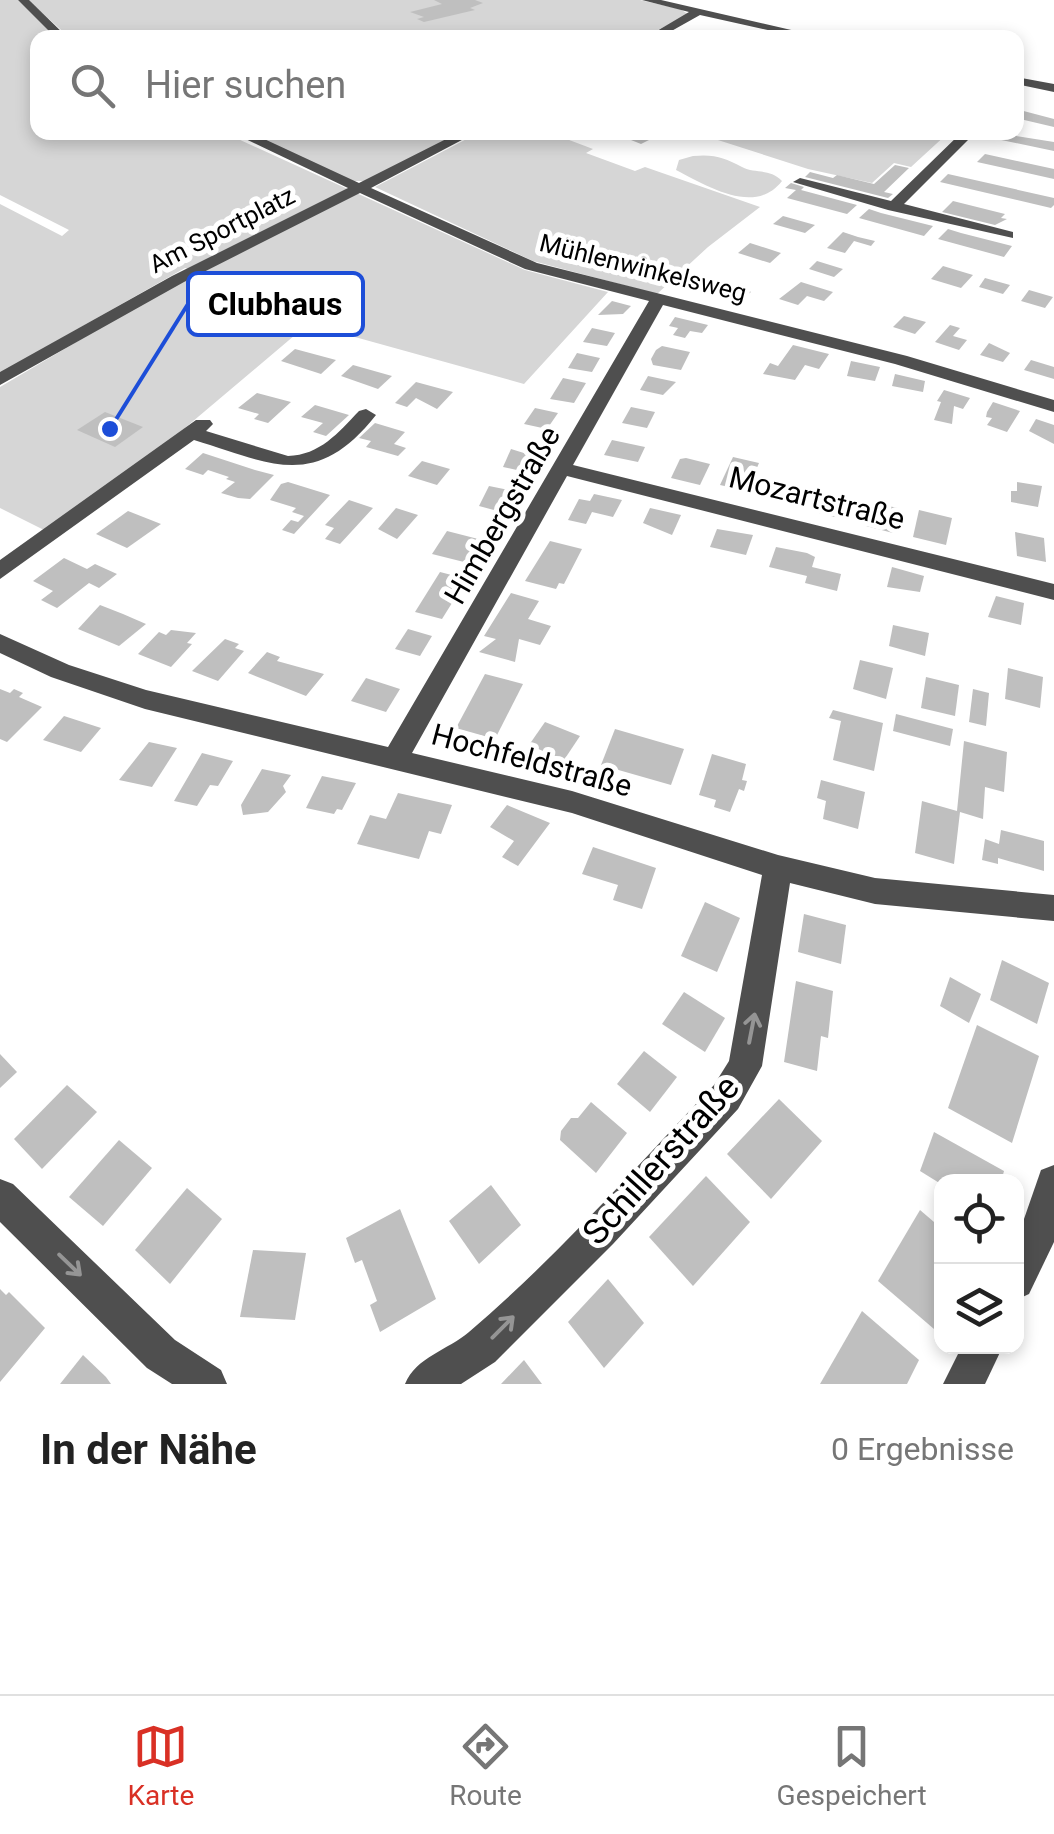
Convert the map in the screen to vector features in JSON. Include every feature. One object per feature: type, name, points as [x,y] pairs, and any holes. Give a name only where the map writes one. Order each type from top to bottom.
[{"type":"street","points":[[23,0],[55,30]]},
{"type":"street","points":[[647,0],[785,30]]},
{"type":"street","points":[[665,30],[699,11]]},
{"type":"street","points":[[1024,84],[1054,88]]},
{"type":"street","name":"Mühlenwinkelsweg","points":[[255,140],[531,266],[657,301],[852,346],[1054,406]]},
{"type":"street","name":"Am Sportplatz","points":[[0,380],[178,279],[455,140]]},
{"type":"street","points":[[893,207],[962,140]]},
{"type":"street","points":[[800,182],[1008,235]]},
{"type":"street","name":"Himbergstraße","points":[[396,757],[657,301]]},
{"type":"street","points":[[0,571],[197,428],[286,462],[303,463],[326,456],[366,415]]},
{"type":"street","name":"Mozartstraße","points":[[564,469],[1054,592]]},
{"type":"street","name":"Hochfeldstraße","points":[[0,643],[60,671],[145,699],[572,802],[778,868],[875,892],[1054,908]]},
{"type":"street","name":"Schillerstraße","points":[[425,1384],[481,1348],[600,1231],[726,1098],[745,1066],[778,868]]},
{"type":"street","points":[[1024,1266],[1054,1184]]},
{"type":"street","points":[[0,1198],[162,1354],[208,1384]]},
{"type":"street","points":[[963,1384],[980,1354]]},
{"type":"shaded area","points":[[0,0],[18,0],[51,30],[30,30],[30,140],[240,140],[525,270],[608,292],[524,384],[308,324],[179,433],[46,531],[0,508],[0,387],[197,271],[185,268],[0,373],[0,204],[62,236],[69,230],[0,195]]},
{"type":"shaded area","points":[[28,0],[640,0],[688,14],[658,30],[61,30]]},
{"type":"shaded area","points":[[262,140],[446,140],[367,181],[353,181]]},
{"type":"shaded area","points":[[465,140],[569,140],[593,149],[586,153],[635,171],[645,167],[760,207],[657,294],[533,261],[375,187]]},
{"type":"shaded area","points":[[718,140],[940,140],[911,167],[894,163],[872,183],[808,169]]},
{"type":"shaded area","points":[[719,157],[747,169],[773,174],[782,181],[758,196],[730,195],[676,170],[679,160]]},
{"type":"building","points":[[434,0],[483,3],[470,8],[475,10],[424,22],[417,19],[424,17],[410,12],[442,4]]},
{"type":"building","points":[[1024,111],[1054,119],[1054,127],[1024,120]]},
{"type":"building","points":[[1024,137],[1054,142],[1054,151],[1001,140]]},
{"type":"building","points":[[985,154],[1054,169],[1054,179],[977,162]]},
{"type":"building","points":[[895,165],[909,168],[884,192],[893,194],[888,198],[805,177],[810,172],[874,184]]},
{"type":"building","points":[[948,174],[1054,198],[1054,205],[1051,208],[940,182]]},
{"type":"building","points":[[791,183],[804,187],[801,190],[857,205],[847,214],[787,198],[796,190],[785,188]]},
{"type":"building","points":[[953,201],[1005,214],[1001,218],[1007,219],[995,225],[942,212]]},
{"type":"building","points":[[869,209],[933,226],[924,236],[859,218]]},
{"type":"building","points":[[783,216],[815,225],[805,233],[773,224]]},
{"type":"building","points":[[948,229],[1012,246],[1004,257],[938,239]]},
{"type":"building","points":[[843,232],[875,241],[871,246],[854,241],[845,253],[827,248]]},
{"type":"building","points":[[750,243],[781,253],[770,263],[738,253]]},
{"type":"building","points":[[817,261],[843,269],[834,277],[809,269]]},
{"type":"building","points":[[943,266],[973,275],[961,288],[931,279]]},
{"type":"building","points":[[712,277],[751,292],[740,301],[702,286]]},
{"type":"building","points":[[985,278],[1010,285],[1003,294],[979,287]]},
{"type":"building","points":[[801,282],[833,292],[824,301],[807,296],[798,305],[779,299]]},
{"type":"building","points":[[1029,290],[1053,297],[1045,308],[1021,301]]},
{"type":"building","points":[[612,301],[631,306],[623,314],[598,315]]},
{"type":"building","points":[[904,316],[926,322],[915,334],[893,327]]},
{"type":"building","points":[[675,317],[708,325],[702,333],[690,331],[685,338],[673,335],[678,328],[669,326]]},
{"type":"building","points":[[950,325],[960,328],[953,336],[967,340],[959,350],[935,342]]},
{"type":"building","points":[[592,328],[615,333],[607,346],[583,342]]},
{"type":"building","points":[[989,343],[1010,353],[1003,362],[980,355]]},
{"type":"building","points":[[793,345],[829,354],[819,369],[805,365],[795,380],[763,374],[770,363],[778,366]]},
{"type":"building","points":[[662,346],[690,352],[681,370],[653,365],[651,359]]},
{"type":"building","points":[[295,349],[336,360],[321,374],[281,361]]},
{"type":"building","points":[[577,353],[600,358],[592,372],[568,368]]},
{"type":"building","points":[[1031,360],[1054,367],[1054,379],[1024,370]]},
{"type":"building","points":[[851,361],[880,367],[875,381],[847,376]]},
{"type":"building","points":[[353,365],[392,376],[378,389],[341,376]]},
{"type":"building","points":[[895,374],[925,381],[923,392],[892,386]]},
{"type":"building","points":[[648,376],[676,382],[663,395],[640,390]]},
{"type":"building","points":[[563,378],[586,383],[574,403],[550,399]]},
{"type":"building","points":[[416,382],[453,392],[437,409],[416,398],[407,407],[395,403]]},
{"type":"building","points":[[944,390],[970,398],[963,409],[954,406],[952,424],[934,420],[941,402],[937,401]]},
{"type":"building","points":[[257,393],[291,402],[268,423],[254,419],[259,414],[238,408]]},
{"type":"building","points":[[993,402],[1020,411],[1007,432],[987,425],[992,418],[986,417],[987,412]]},
{"type":"building","points":[[315,405],[349,415],[326,436],[313,432],[323,423],[301,417]]},
{"type":"building","points":[[631,407],[655,412],[647,428],[622,423]]},
{"type":"building","points":[[535,408],[558,413],[547,429],[524,424]]},
{"type":"building","points":[[105,412],[143,427],[115,447],[77,430]]},
{"type":"building","points":[[1036,419],[1054,425],[1054,444],[1029,431]]},
{"type":"building","points":[[375,423],[405,432],[394,444],[406,448],[398,456],[366,447],[371,441],[359,438]]},
{"type":"building","points":[[612,440],[645,447],[638,462],[604,455]]},
{"type":"building","points":[[511,449],[540,458],[530,473],[503,467]]},
{"type":"building","points":[[203,453],[274,475],[250,499],[221,493],[235,482],[208,470],[203,475],[185,469]]},
{"type":"building","points":[[733,457],[759,463],[747,491],[720,485]]},
{"type":"building","points":[[680,459],[710,464],[700,485],[671,478]]},
{"type":"building","points":[[422,461],[450,469],[437,485],[408,476]]},
{"type":"building","points":[[288,482],[330,495],[294,534],[282,530],[291,520],[298,522],[304,516],[292,512],[296,508],[270,500],[281,484]]},
{"type":"building","points":[[773,482],[803,489],[797,506],[767,498]]},
{"type":"building","points":[[1017,482],[1042,486],[1038,507],[1011,502],[1011,491],[1017,491]]},
{"type":"building","points":[[489,486],[518,492],[505,513],[479,506]]},
{"type":"building","points":[[594,494],[622,500],[613,517],[592,512],[586,524],[568,520],[579,499],[590,501]]},
{"type":"building","points":[[823,496],[849,502],[844,519],[817,513]]},
{"type":"building","points":[[349,500],[373,508],[340,544],[325,539],[334,528],[325,525]]},
{"type":"building","points":[[874,503],[898,508],[893,533],[866,526]]},
{"type":"building","points":[[396,508],[418,515],[397,539],[378,529]]},
{"type":"building","points":[[650,508],[681,515],[672,535],[643,523]]},
{"type":"building","points":[[919,510],[952,518],[946,545],[913,537]]},
{"type":"building","points":[[128,511],[161,524],[127,548],[96,534]]},
{"type":"building","points":[[717,529],[753,535],[746,555],[710,547]]},
{"type":"building","points":[[447,531],[486,541],[472,564],[432,554]]},
{"type":"building","points":[[1015,532],[1044,538],[1046,562],[1017,556]]},
{"type":"building","points":[[550,541],[582,549],[564,584],[559,583],[556,589],[525,581]]},
{"type":"building","points":[[776,547],[807,553],[815,557],[812,567],[841,574],[837,591],[805,583],[807,576],[769,567]]},
{"type":"building","points":[[64,558],[87,569],[95,564],[117,574],[99,588],[89,583],[57,608],[41,600],[53,591],[33,581]]},
{"type":"building","points":[[892,567],[924,576],[920,592],[887,587]]},
{"type":"building","points":[[440,572],[467,579],[442,619],[415,612]]},
{"type":"building","points":[[511,593],[539,601],[528,619],[551,626],[540,645],[519,639],[515,662],[479,652],[496,639],[484,636]]},
{"type":"building","points":[[996,596],[1024,603],[1021,625],[988,617]]},
{"type":"building","points":[[100,605],[146,624],[119,646],[78,629]]},
{"type":"building","points":[[893,625],[929,633],[925,656],[889,646]]},
{"type":"building","points":[[408,629],[432,636],[420,656],[395,649]]},
{"type":"building","points":[[171,630],[196,633],[187,643],[192,644],[171,667],[138,654],[159,632],[166,635]]},
{"type":"building","points":[[225,639],[239,644],[235,648],[244,651],[218,681],[192,671]]},
{"type":"building","points":[[267,652],[280,657],[277,661],[324,674],[306,696],[248,673]]},
{"type":"building","points":[[860,660],[893,668],[886,699],[853,689]]},
{"type":"building","points":[[1008,668],[1043,677],[1040,708],[1005,699]]},
{"type":"building","points":[[485,674],[523,684],[495,739],[456,728]]},
{"type":"building","points":[[926,677],[959,685],[955,716],[921,708]]},
{"type":"building","points":[[366,678],[400,689],[386,712],[351,701]]},
{"type":"building","points":[[0,689],[10,693],[14,689],[23,693],[19,697],[42,707],[7,742],[0,739]]},
{"type":"building","points":[[973,689],[989,693],[986,726],[969,722]]},
{"type":"building","points":[[833,710],[883,723],[874,771],[833,760],[841,721],[829,718]]},
{"type":"building","points":[[896,714],[953,729],[950,746],[893,731]]},
{"type":"building","points":[[64,716],[101,728],[81,752],[43,740]]},
{"type":"building","points":[[545,722],[580,736],[564,760],[529,745]]},
{"type":"building","points":[[615,729],[684,749],[671,785],[601,765]]},
{"type":"building","points":[[964,741],[1007,752],[1004,792],[985,787],[983,819],[960,812],[954,864],[915,853],[922,801],[957,811]]},
{"type":"building","points":[[149,742],[177,748],[152,787],[119,780]]},
{"type":"building","points":[[202,753],[233,761],[218,786],[210,785],[197,806],[174,801]]},
{"type":"building","points":[[712,754],[746,764],[744,791],[739,789],[730,812],[714,807],[716,800],[699,795]]},
{"type":"building","points":[[262,769],[291,775],[283,786],[286,792],[268,812],[243,815],[241,805]]},
{"type":"building","points":[[322,776],[356,783],[342,810],[337,809],[334,814],[306,808]]},
{"type":"building","points":[[821,780],[865,792],[858,829],[823,819],[826,801],[817,798]]},
{"type":"building","points":[[398,793],[452,805],[441,834],[429,831],[419,859],[357,844],[370,815],[386,819]]},
{"type":"building","points":[[507,805],[550,823],[518,866],[502,857],[514,841],[490,827]]},
{"type":"building","points":[[1001,830],[1044,841],[1044,871],[998,858],[998,864],[982,860],[985,839],[999,844]]},
{"type":"building","points":[[593,847],[656,868],[642,909],[613,900],[618,885],[582,874]]},
{"type":"building","points":[[705,902],[740,918],[717,972],[681,956]]},
{"type":"building","points":[[804,914],[846,925],[841,964],[798,952]]},
{"type":"building","points":[[1002,960],[1049,983],[1037,1024],[990,1000]]},
{"type":"building","points":[[950,977],[981,994],[969,1023],[940,1006]]},
{"type":"building","points":[[796,981],[833,991],[828,1038],[821,1036],[817,1071],[784,1062]]},
{"type":"building","points":[[684,992],[725,1018],[705,1052],[662,1024]]},
{"type":"building","points":[[977,1025],[1039,1056],[1012,1143],[948,1108]]},
{"type":"building","points":[[644,1051],[677,1077],[650,1112],[617,1084]]},
{"type":"building","points":[[0,1054],[17,1072],[0,1088]]},
{"type":"building","points":[[67,1085],[97,1112],[42,1169],[14,1139]]},
{"type":"building","points":[[779,1099],[822,1141],[771,1199],[727,1154]]},
{"type":"building","points":[[591,1102],[627,1133],[596,1173],[560,1140],[561,1131],[571,1118],[578,1118]]},
{"type":"building","points":[[934,1132],[1004,1171],[934,1174],[934,1180],[920,1171]]},
{"type":"building","points":[[119,1140],[152,1168],[103,1226],[69,1197]]},
{"type":"building","points":[[706,1176],[750,1222],[693,1286],[649,1237]]},
{"type":"building","points":[[491,1185],[521,1225],[479,1264],[449,1221]]},
{"type":"building","points":[[187,1188],[222,1219],[170,1284],[135,1250]]},
{"type":"building","points":[[400,1209],[436,1299],[380,1332],[370,1305],[377,1301],[362,1260],[355,1263],[346,1238]]},
{"type":"building","points":[[920,1210],[934,1222],[934,1329],[878,1281]]},
{"type":"building","points":[[253,1250],[306,1253],[295,1320],[240,1317]]},
{"type":"building","points":[[608,1279],[644,1323],[604,1368],[568,1322]]},
{"type":"building","points":[[0,1289],[6,1295],[9,1292],[45,1328],[0,1382]]},
{"type":"building","points":[[862,1311],[919,1360],[907,1384],[820,1384]]},
{"type":"building","points":[[83,1355],[106,1377],[111,1384],[60,1384]]},
{"type":"building","points":[[524,1360],[542,1384],[501,1384]]},
{"type":"place","name":"Clubhaus","points":[[110,429]]}]
